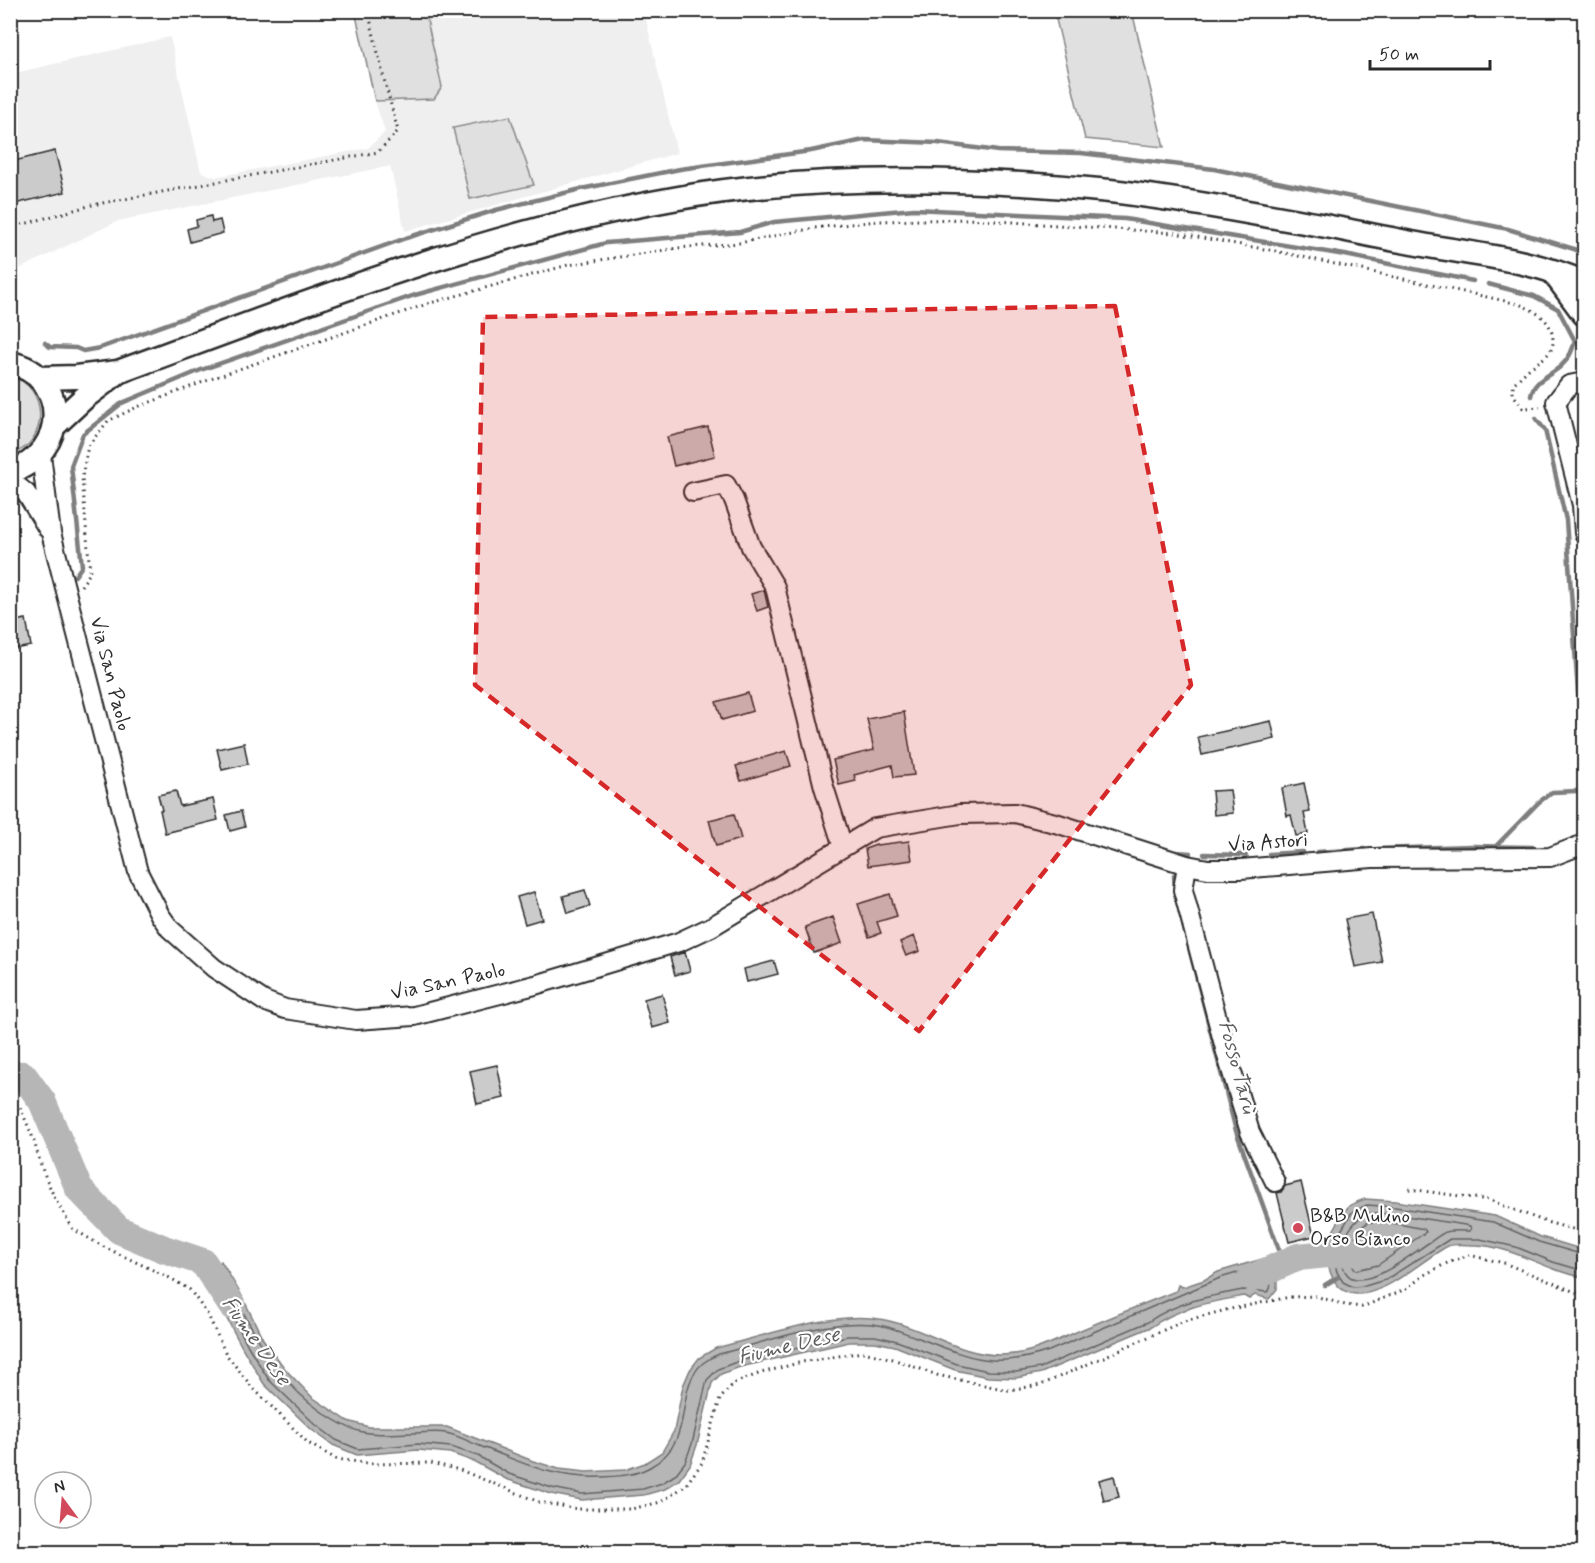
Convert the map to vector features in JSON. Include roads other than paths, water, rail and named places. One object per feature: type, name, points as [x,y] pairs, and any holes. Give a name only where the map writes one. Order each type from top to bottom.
[{"type":"main road","points":[[39,378],[76,377],[118,372],[382,275],[488,243],[584,218],[674,198],[755,187],[799,184],[914,181],[1112,192],[1210,206],[1511,260],[1584,283]]},
{"type":"main road","points":[[1553,272],[1584,314]]},
{"type":"main road","points":[[10,363],[24,367],[39,378],[52,400],[55,425],[48,446],[41,455],[28,466],[10,472]]},
{"type":"main road","points":[[55,425],[84,398],[118,372]]},
{"type":"street","points":[[1584,382],[1569,385],[1556,402],[1582,505],[1584,534]]},
{"type":"street","name":"Via San Paolo","points":[[41,455],[51,533],[138,872],[160,915],[170,929],[214,968],[264,1001],[285,1009],[356,1020],[414,1016],[535,985],[679,942],[711,927],[875,828],[960,814]]},
{"type":"street","name":"Via San Paolo","points":[[10,480],[26,493],[51,533]]},
{"type":"street","points":[[693,492],[726,485],[734,500],[751,547],[775,587],[824,787],[843,847]]},
{"type":"street","name":"Via Astori","points":[[960,814],[1015,813],[1059,824],[1187,865],[1208,869],[1241,869],[1372,858],[1550,857],[1584,844]]},
{"type":"street","points":[[1187,865],[1183,890],[1227,1056],[1250,1132],[1275,1182]]},
{"type":"water","points":[[1365,1199],[1395,1201],[1495,1216],[1541,1237],[1584,1250],[1584,1277],[1489,1246],[1454,1245],[1448,1246],[1375,1291],[1362,1294],[1350,1293],[1338,1285],[1330,1272],[1327,1257],[1328,1243],[1348,1207]]},
{"type":"water","points":[[1286,1252],[1288,1270],[1277,1280],[1277,1289],[1269,1299],[1255,1295],[1249,1299],[1244,1296],[1184,1310],[1151,1327],[1041,1373],[1016,1378],[988,1377],[955,1370],[895,1346],[875,1342],[849,1342],[740,1367],[721,1374],[712,1383],[697,1445],[690,1465],[679,1480],[665,1489],[644,1495],[582,1500],[551,1494],[506,1479],[475,1462],[450,1453],[418,1450],[357,1455],[333,1445],[312,1430],[264,1384],[206,1280],[221,1261],[242,1296],[263,1339],[286,1370],[312,1397],[348,1421],[369,1427],[447,1427],[533,1461],[559,1469],[586,1472],[625,1470],[645,1463],[662,1452],[674,1431],[683,1386],[690,1370],[699,1358],[716,1348],[801,1325],[845,1318],[866,1318],[900,1324],[972,1351],[987,1354],[1013,1354],[1044,1346],[1176,1291],[1178,1285],[1183,1287],[1204,1280],[1218,1272]]},
{"type":"waterway","points":[[45,343],[50,347],[76,348],[83,351],[100,348],[406,238],[496,210],[581,189],[680,169],[811,151],[864,140],[938,143],[998,151],[1081,153],[1214,169],[1508,229],[1584,254]]},
{"type":"waterway","points":[[75,576],[82,566],[71,466],[83,434],[122,403],[201,370],[415,295],[606,243],[740,232],[774,222],[914,209],[1125,219],[1345,255],[1473,281]]},
{"type":"waterway","points":[[1488,284],[1534,296],[1558,309],[1575,341],[1566,361],[1539,382],[1531,396]]},
{"type":"waterway","points":[[1536,419],[1545,430],[1566,520],[1583,765]]},
{"type":"waterway","points":[[1496,846],[1552,792],[1577,791]]},
{"type":"waterway","name":"Fosso Tarù","points":[[1377,849],[1533,847]]},
{"type":"waterway","name":"Fosso Tarù","points":[[1317,852],[1364,849]]},
{"type":"waterway","name":"Fosso Tarù","points":[[1176,856],[1176,852],[1191,853]]},
{"type":"waterway","name":"Fosso Tarù","points":[[1269,854],[1303,852]]},
{"type":"waterway","name":"Fosso Tarù","points":[[1204,854],[1246,855]]},
{"type":"waterway","name":"Fosso Tarù","points":[[1174,875],[1175,893]]},
{"type":"waterway","name":"Fosso Tarù","points":[[1177,901],[1236,1131],[1282,1258]]},
{"type":"waterway","name":"Fiume Dese","points":[[10,1074],[23,1075],[42,1101],[79,1189],[119,1230],[203,1262],[232,1306]]},
{"type":"waterway","name":"Fiume Dese","points":[[1252,1278],[1298,1257],[1366,1250]]},
{"type":"waterway","points":[[1325,1285],[1338,1277]]},
{"type":"place","name":"B&B Mulino Orso Bianco","points":[[1298,1228]]}]
